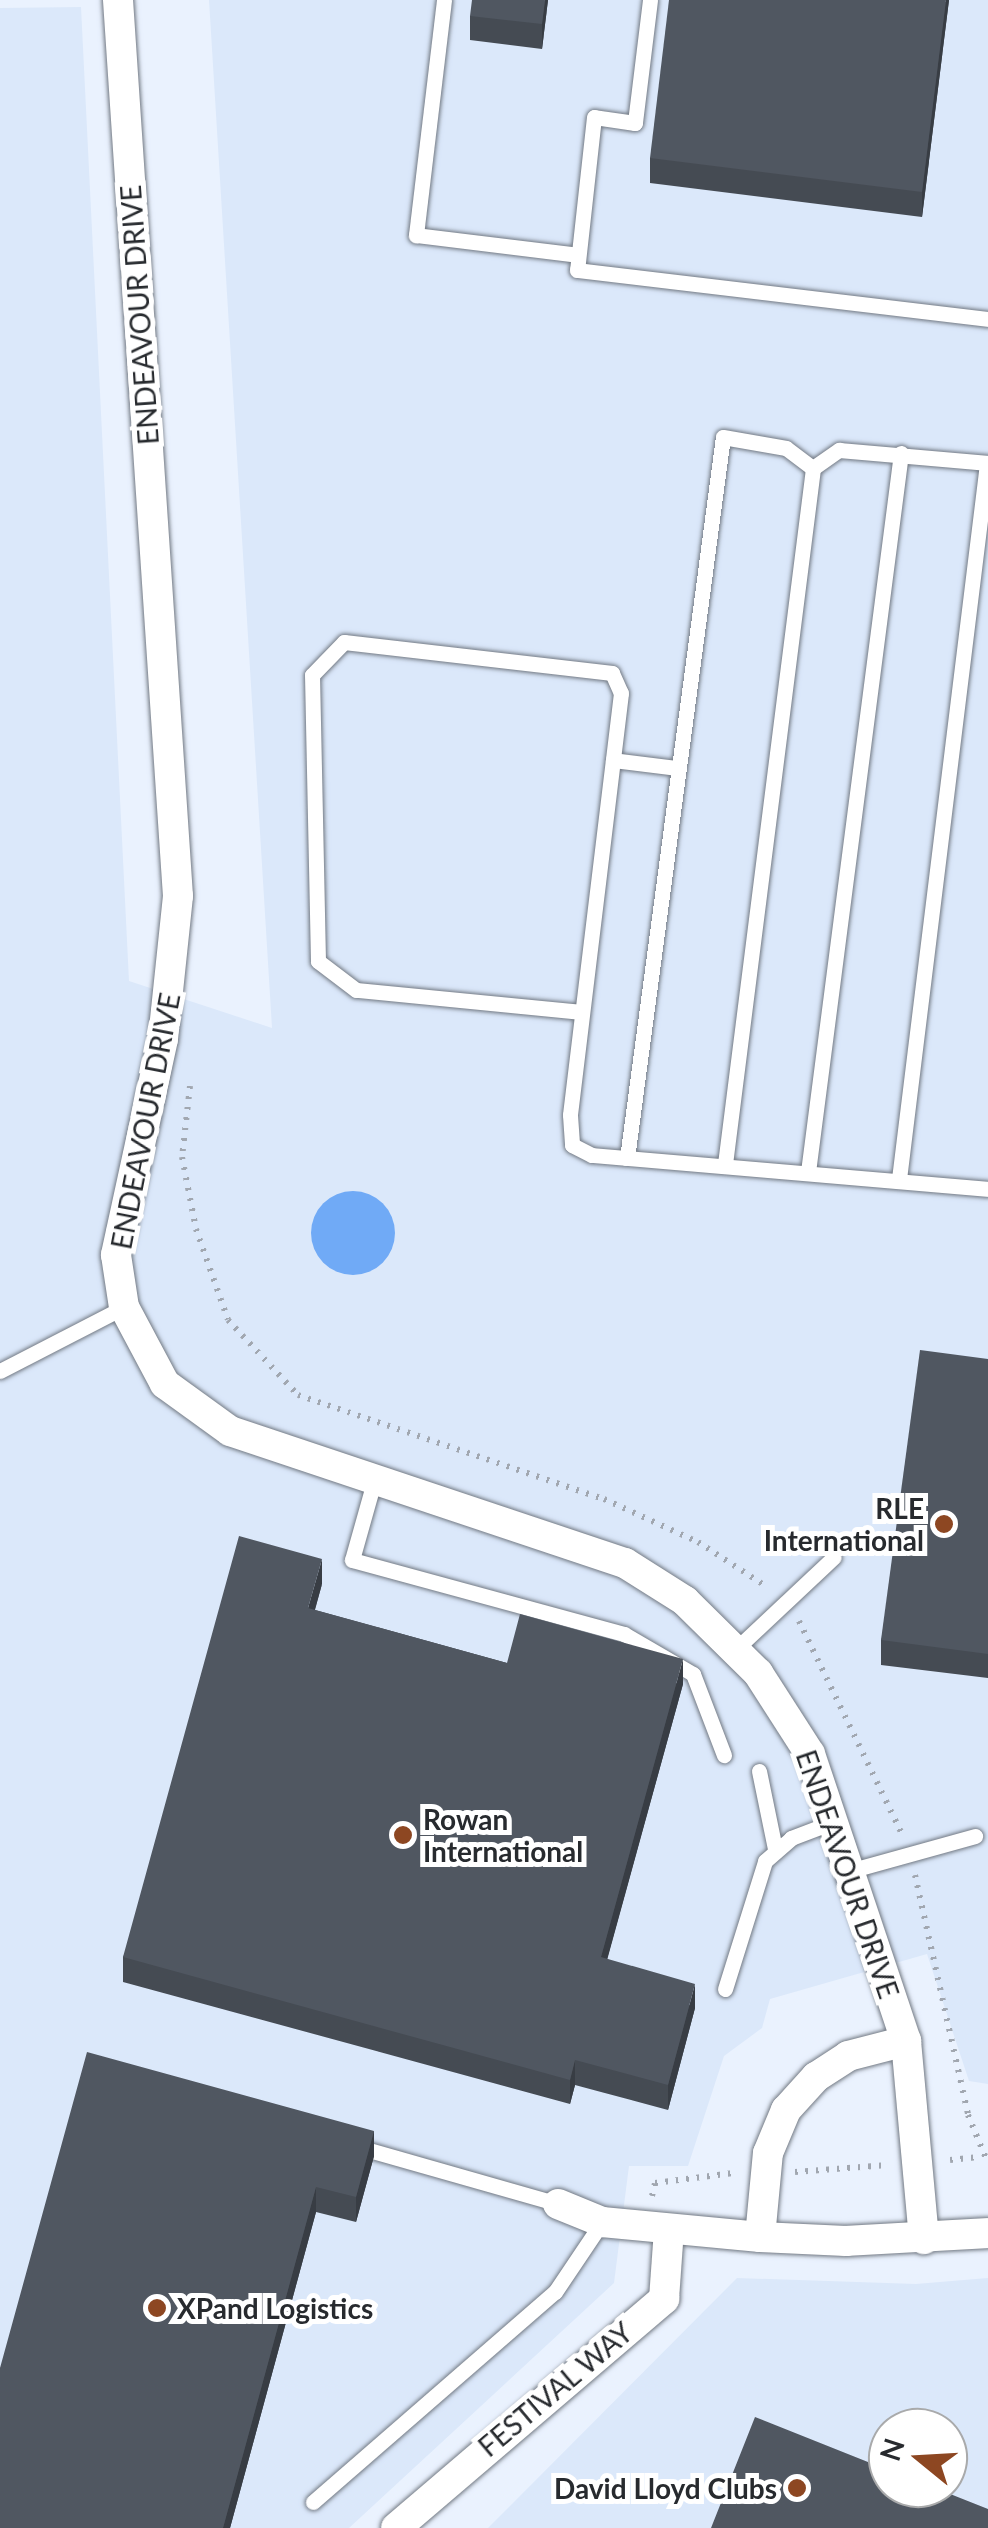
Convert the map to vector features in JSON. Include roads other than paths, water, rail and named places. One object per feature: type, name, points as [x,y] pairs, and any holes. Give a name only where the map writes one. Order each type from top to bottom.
[{"type":"street","name":"ENDEAVOUR DRIVE","points":[[118,0],[178,896],[163,1039],[116,1255],[124,1308],[165,1384],[197,1412],[230,1431],[625,1563],[685,1601],[736,1649],[810,1754],[906,2041],[924,2239]]},
{"type":"street","points":[[760,2237],[768,2153],[786,2110],[816,2078],[848,2056],[906,2041]]},
{"type":"street","points":[[558,2204],[602,2222],[760,2237],[924,2239],[988,2232]]},
{"type":"street","name":"FESTIVAL WAY","points":[[396,2528],[664,2299],[669,2229]]},
{"type":"lane","points":[[444,0],[416,235],[578,255]]},
{"type":"lane","points":[[650,0],[635,123],[594,118],[577,270],[988,319]]},
{"type":"lane","points":[[627,1158],[723,437],[786,448],[813,468]]},
{"type":"lane","points":[[726,1164],[813,468],[840,450],[901,453],[988,463],[899,1180]]},
{"type":"lane","points":[[808,1172],[901,453]]},
{"type":"lane","points":[[582,1012],[356,990],[318,961],[312,675],[344,642],[612,673],[621,694],[582,1012],[572,1145],[627,1158],[988,1189]]},
{"type":"lane","points":[[613,760],[677,768]]},
{"type":"lane","points":[[0,1371],[124,1308]]},
{"type":"lane","points":[[375,1478],[352,1560],[624,1634],[693,1674],[724,1755]]},
{"type":"lane","points":[[736,1649],[834,1557]]},
{"type":"lane","points":[[759,1771],[775,1849]]},
{"type":"lane","points":[[725,1989],[765,1861],[775,1849],[833,1822]]},
{"type":"lane","points":[[849,1871],[976,1836]]},
{"type":"lane","points":[[335,2140],[558,2204]]},
{"type":"lane","points":[[313,2502],[554,2292],[602,2222]]},
{"type":"water","points":[[353,1191],[376,1198],[388,1210],[395,1233],[388,1256],[376,1268],[353,1275],[330,1268],[318,1256],[311,1233],[318,1210],[330,1198]]},
{"type":"place","name":"RLE International","points":[[944,1524]]},
{"type":"place","name":"Rowan International","points":[[403,1835]]},
{"type":"place","name":"XPand Logistics","points":[[157,2308]]},
{"type":"place","name":"David Lloyd Clubs","points":[[797,2488]]}]
